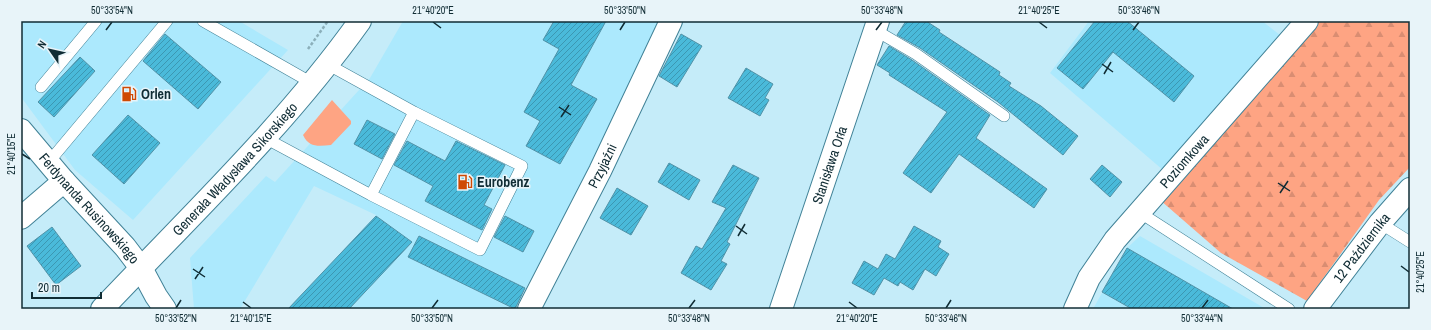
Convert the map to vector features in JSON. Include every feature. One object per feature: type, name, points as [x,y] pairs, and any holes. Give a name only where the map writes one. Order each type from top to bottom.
[{"type":"street","name":"Generała Władysława Sikorskiego","points":[[102,309],[265,138],[312,83],[360,21]]},
{"type":"street","name":"Przyjaźni","points":[[529,309],[600,171],[671,21]]},
{"type":"street","name":"Poziomkowa","points":[[1075,309],[1089,278],[1115,240],[1306,21]]},
{"type":"street","name":"Stanisława Orła","points":[[781,309],[877,25]]},
{"type":"street","name":"Ferdynanda Rusinowskiego","points":[[21,130],[64,181],[120,241],[141,268],[165,309]]},
{"type":"street","points":[[21,218],[64,181]]},
{"type":"street","name":"12 Października","points":[[1315,309],[1380,223],[1410,189]]},
{"type":"lane","points":[[41,87],[96,21]]},
{"type":"lane","points":[[48,163],[167,21]]},
{"type":"lane","points":[[203,21],[312,83]]},
{"type":"lane","points":[[877,25],[1004,116]]},
{"type":"lane","points":[[265,138],[371,195],[480,250],[522,166],[414,112],[327,64]]},
{"type":"lane","points":[[371,195],[414,112]]},
{"type":"lane","points":[[1139,212],[1289,309]]},
{"type":"lane","points":[[1380,223],[1410,242]]},
{"type":"shaded area","points":[[21,21],[239,21],[288,50],[133,220],[75,170],[21,97]]},
{"type":"shaded area","points":[[403,21],[663,21],[580,191],[514,309],[288,309],[376,215],[314,186],[240,309],[194,309],[190,258],[266,176],[275,182],[370,78]]},
{"type":"shaded area","points":[[1089,21],[1262,21],[1280,35],[1163,170],[1050,73]]},
{"type":"shaded area","points":[[1140,236],[1266,309],[1093,309],[1127,248]]},
{"type":"green space","points":[[1303,21],[1410,21],[1410,167],[1379,200],[1307,301],[1221,253],[1160,200]]},
{"type":"green space","points":[[332,100],[351,121],[351,124],[331,145],[318,146],[311,144],[303,135]]},
{"type":"building","points":[[554,21],[606,21],[571,85],[597,99],[560,164],[526,146],[540,121],[524,112],[559,49],[543,40]]},
{"type":"building","points":[[906,21],[926,21],[940,30],[939,32],[1000,72],[999,75],[1011,83],[1009,86],[1041,106],[1078,136],[1063,155],[998,102],[920,48],[897,35]]},
{"type":"building","points":[[1095,21],[1127,21],[1194,76],[1174,102],[1113,52],[1083,89],[1057,68]]},
{"type":"building","points":[[165,34],[221,82],[198,109],[143,61]]},
{"type":"building","points":[[681,34],[702,46],[677,87],[659,76]]},
{"type":"building","points":[[889,46],[912,60],[990,115],[976,138],[1047,189],[1034,208],[959,154],[931,193],[903,173],[947,112],[889,75],[890,73],[877,65]]},
{"type":"building","points":[[80,57],[95,71],[54,117],[38,102]]},
{"type":"building","points":[[746,68],[773,84],[765,98],[769,100],[760,116],[728,98]]},
{"type":"building","points":[[128,115],[160,143],[124,184],[92,155]]},
{"type":"building","points":[[367,120],[395,134],[382,159],[354,144]]},
{"type":"building","name":"Eurobenz","points":[[407,141],[445,161],[456,141],[505,165],[484,205],[492,209],[482,230],[425,201],[433,186],[394,165]]},
{"type":"building","points":[[669,163],[700,180],[689,200],[658,182]]},
{"type":"building","points":[[733,165],[759,178],[727,242],[730,244],[721,261],[727,264],[711,290],[681,273],[696,246],[702,249],[726,208],[712,202]]},
{"type":"building","points":[[1102,165],[1122,182],[1110,197],[1090,179]]},
{"type":"building","points":[[617,188],[648,206],[631,235],[600,218]]},
{"type":"building","points":[[376,216],[412,242],[349,309],[288,309]]},
{"type":"building","points":[[505,216],[534,231],[523,252],[494,237]]},
{"type":"building","points":[[914,226],[941,241],[938,247],[949,254],[936,276],[925,269],[913,290],[900,282],[898,286],[884,278],[874,295],[852,283],[864,261],[878,269],[886,254],[895,259]]},
{"type":"building","points":[[52,227],[81,266],[56,285],[27,246]]},
{"type":"building","points":[[419,236],[525,288],[515,309],[408,257]]},
{"type":"building","points":[[1127,248],[1233,309],[1132,309],[1102,292]]},
{"type":"place","name":"Orlen","points":[[129,94]]},
{"type":"place","name":"Eurobenz","points":[[465,182]]}]
